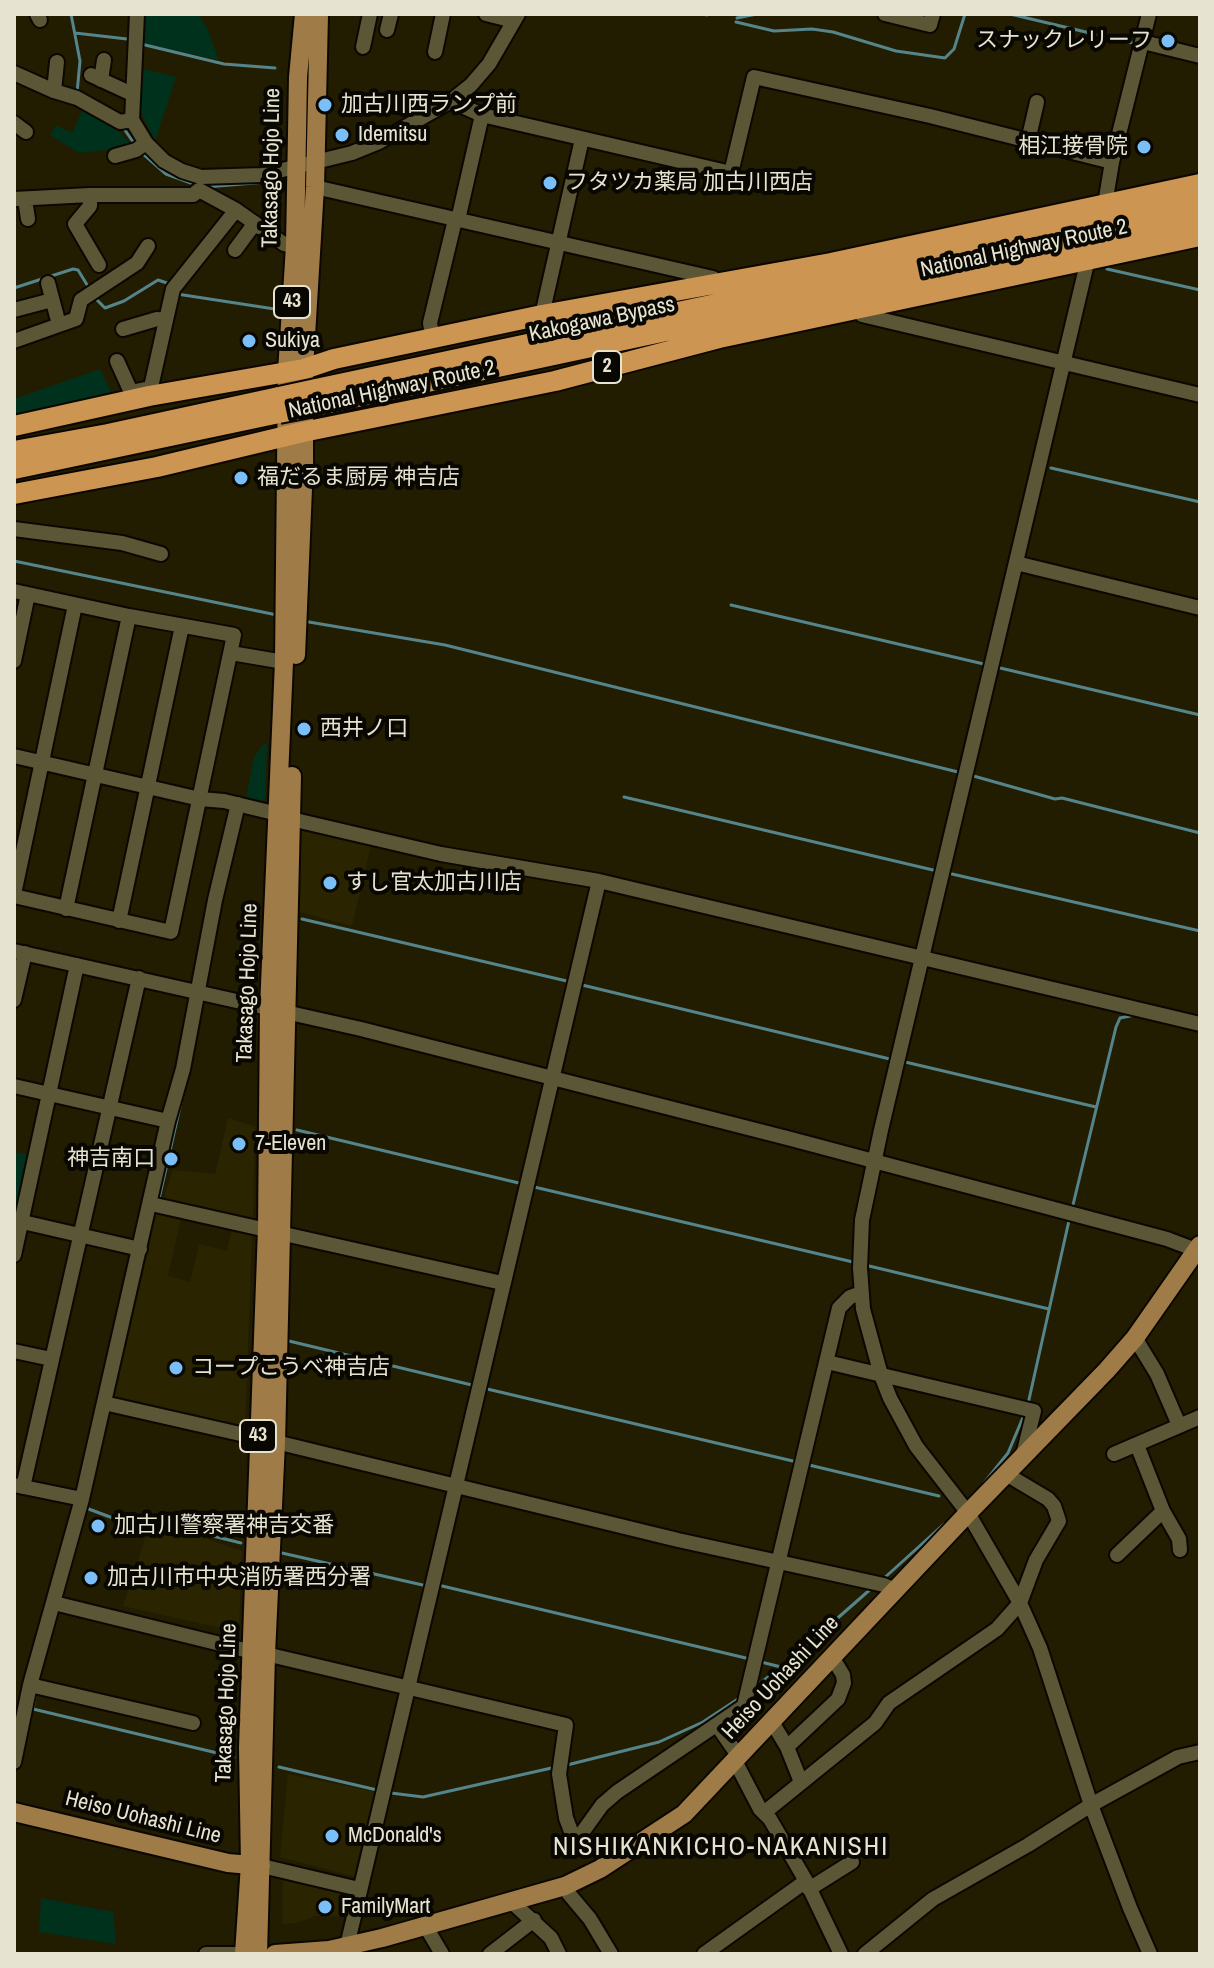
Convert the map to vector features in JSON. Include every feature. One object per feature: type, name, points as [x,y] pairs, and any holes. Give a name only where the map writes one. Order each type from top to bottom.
[{"type":"highway","name":"National Highway Route 2","points":[[14,426],[150,392],[296,371],[334,359],[542,315],[831,263],[1105,207],[1200,184]]},
{"type":"highway","name":"Kakogawa Bypass","points":[[687,318],[1200,201]]},
{"type":"highway","name":"Kakogawa Bypass","points":[[14,469],[315,397],[687,318],[1200,217]]},
{"type":"highway","name":"National Highway Route 2","points":[[14,494],[157,467],[295,434],[555,381],[719,338],[1089,256],[1200,236]]},
{"type":"highway","points":[[14,437],[272,383],[296,371],[337,370],[541,324],[657,306],[687,318]]},
{"type":"highway","points":[[14,485],[262,434],[295,434],[318,422],[567,367],[630,348],[687,318]]},
{"type":"highway","name":"Kakogawa Bypass","points":[[14,451],[279,405]]},
{"type":"main road","name":"Takasago Hojo Line","points":[[296,371],[315,187],[306,165],[298,77],[304,14]]},
{"type":"main road","name":"Takasago Hojo Line","points":[[274,1231],[269,1008],[285,816],[292,619],[304,464],[295,434],[295,246],[318,50],[319,14]]},
{"type":"main road","name":"Takasago Hojo Line","points":[[258,1954],[256,1865],[248,1755],[259,1653],[274,1231],[288,1013],[284,662],[292,619]]},
{"type":"main road","name":"Heiso Uohashi Line","points":[[275,1954],[312,1953],[347,1946],[426,1927],[565,1886],[600,1869],[684,1814],[830,1660],[883,1586],[1022,1459],[1135,1338],[1199,1250]]},
{"type":"main road","name":"Heiso Uohashi Line","points":[[14,1812],[228,1863],[256,1865]]},
{"type":"main road","name":"Takasago Hojo Line","points":[[244,1954],[256,1865]]},
{"type":"street","points":[[122,120],[132,94],[137,14]]},
{"type":"street","points":[[295,14],[298,77]]},
{"type":"street","points":[[318,50],[326,14]]},
{"type":"street","points":[[363,47],[370,14]]},
{"type":"street","points":[[387,30],[391,14]]},
{"type":"street","points":[[435,52],[443,14]]},
{"type":"street","points":[[28,219],[20,199],[193,195],[200,184],[262,175],[366,148],[451,101],[471,85],[489,64],[516,18],[486,14]]},
{"type":"street","points":[[888,14],[930,25],[933,14]]},
{"type":"street","points":[[1105,207],[1112,162],[1149,14]]},
{"type":"street","points":[[1143,42],[1200,56]]},
{"type":"street","points":[[104,60],[96,77],[132,94]]},
{"type":"street","points":[[55,87],[57,62]]},
{"type":"street","points":[[14,73],[55,87],[122,120],[141,146],[182,171],[284,244],[295,246]]},
{"type":"street","points":[[451,101],[476,113],[731,173],[754,77],[1112,162]]},
{"type":"street","points":[[1028,141],[1037,102]]},
{"type":"street","points":[[433,340],[430,323],[456,220],[476,113]]},
{"type":"street","points":[[542,315],[582,139]]},
{"type":"street","points":[[115,156],[141,146]]},
{"type":"street","points":[[315,187],[713,278],[718,284]]},
{"type":"street","points":[[90,195],[90,206],[75,224],[80,242],[99,258]]},
{"type":"street","points":[[117,361],[131,392],[150,392],[176,283],[236,210]]},
{"type":"street","points":[[235,250],[255,223]]},
{"type":"street","points":[[14,341],[76,319],[81,300],[137,263],[148,246]]},
{"type":"street","points":[[1089,256],[862,1220],[861,1293],[881,1375],[903,1423],[966,1511],[1020,1603],[1040,1648],[1091,1805],[1150,1954]]},
{"type":"street","points":[[48,283],[57,317]]},
{"type":"street","points":[[14,310],[52,300]]},
{"type":"street","points":[[855,308],[862,315],[1200,395]]},
{"type":"street","points":[[123,329],[157,319],[165,320]]},
{"type":"street","points":[[14,529],[151,556]]},
{"type":"street","points":[[1016,563],[1200,608]]},
{"type":"street","points":[[14,661],[21,593],[234,635],[171,932],[14,895],[75,605]]},
{"type":"street","points":[[66,909],[129,616]]},
{"type":"street","points":[[119,921],[182,626]]},
{"type":"street","points":[[231,653],[284,662]]},
{"type":"street","points":[[14,756],[200,799],[238,804],[441,854],[599,881],[1200,1024]]},
{"type":"street","points":[[14,1762],[22,1705],[35,1686],[58,1604],[108,1404],[140,1249],[155,1205],[168,1121],[183,1069],[196,992],[238,804]]},
{"type":"street","points":[[347,1946],[599,881]]},
{"type":"street","points":[[14,1000],[19,952],[361,1029],[1068,1211],[1199,1250]]},
{"type":"street","points":[[14,1255],[18,1221],[50,1094],[77,965]]},
{"type":"street","points":[[82,1499],[18,1486],[51,1359],[139,978]]},
{"type":"street","points":[[14,1086],[168,1121]]},
{"type":"street","points":[[155,1205],[502,1283]]},
{"type":"street","points":[[18,1221],[140,1249]]},
{"type":"street","points":[[58,1604],[566,1725],[560,1767],[565,1812],[574,1837],[583,1833],[602,1805],[617,1792],[744,1706],[839,1308],[850,1297],[861,1293]]},
{"type":"street","points":[[1135,1338],[1157,1374],[1179,1425]]},
{"type":"street","points":[[14,1351],[51,1359]]},
{"type":"street","points":[[827,1362],[1028,1409],[1022,1459]]},
{"type":"street","points":[[108,1404],[883,1586]]},
{"type":"street","points":[[1114,1454],[1200,1417]]},
{"type":"street","points":[[1137,1445],[1163,1511],[1179,1539],[1180,1550]]},
{"type":"street","points":[[765,1812],[875,1723],[889,1703],[997,1629],[1020,1603],[1036,1560],[1059,1521],[1048,1499],[1006,1474]]},
{"type":"street","points":[[1117,1555],[1163,1511]]},
{"type":"street","points":[[787,1747],[834,1705],[843,1690],[843,1675],[830,1660]]},
{"type":"street","points":[[35,1686],[182,1725]]},
{"type":"street","points":[[772,1722],[787,1747],[801,1782]]},
{"type":"street","points":[[717,1725],[760,1809],[765,1812],[808,1885],[841,1954]]},
{"type":"street","points":[[865,1954],[933,1899],[1178,1757],[1200,1752]]},
{"type":"street","points":[[704,1954],[808,1885],[852,1862]]},
{"type":"street","points":[[256,1865],[359,1889]]},
{"type":"street","points":[[565,1886],[611,1954]]},
{"type":"street","points":[[513,1903],[551,1938],[559,1954]]},
{"type":"street","points":[[490,1954],[534,1920]]},
{"type":"street","points":[[426,1927],[442,1954]]},
{"type":"street","points":[[206,1954],[244,1954]]},
{"type":"shaded area","name":"すし官太加古川店","points":[[301,828],[371,845],[352,926],[300,912]]},
{"type":"shaded area","points":[[228,1118],[255,1126],[253,1221],[161,1205],[173,1170],[215,1174]]},
{"type":"shaded area","name":"コープこうべ神吉店","points":[[157,1212],[182,1214],[168,1276],[190,1282],[199,1244],[227,1251],[232,1228],[252,1232],[245,1433],[114,1398]]},
{"type":"shaded area","points":[[163,1524],[242,1551],[239,1632],[123,1606],[149,1526],[161,1531]]},
{"type":"shaded area","points":[[288,1774],[375,1792],[356,1877],[280,1857]]},
{"type":"shaded area","points":[[283,1876],[350,1895],[347,1917],[315,1916],[297,1923],[282,1924]]},
{"type":"green space","points":[[199,14],[219,60],[141,43],[140,16]]},
{"type":"green space","points":[[140,68],[176,77],[155,141],[141,113]]},
{"type":"green space","points":[[84,107],[110,122],[133,147],[79,153],[50,135],[56,125],[72,133]]},
{"type":"green space","points":[[100,369],[115,400],[14,421],[14,399]]},
{"type":"green space","points":[[267,744],[265,799],[262,801],[246,797],[254,757]]},
{"type":"green space","points":[[14,1152],[29,1155],[14,1212]]},
{"type":"green space","points":[[41,1898],[113,1912],[116,1944],[39,1932]]},
{"type":"waterway","points":[[71,14],[80,61],[77,93]]},
{"type":"waterway","points":[[703,14],[707,15]]},
{"type":"waterway","points":[[737,18],[757,14]]},
{"type":"waterway","points":[[736,22],[774,31],[812,29],[833,32],[896,51],[945,58],[954,49],[965,14]]},
{"type":"waterway","points":[[1010,14],[1132,43]]},
{"type":"waterway","points":[[75,33],[127,39]]},
{"type":"waterway","points":[[141,44],[224,64],[275,68]]},
{"type":"waterway","points":[[122,126],[136,146]]},
{"type":"waterway","points":[[141,152],[166,174],[191,183]]},
{"type":"waterway","points":[[206,187],[279,181]]},
{"type":"waterway","points":[[14,288],[73,269],[78,270],[89,288]]},
{"type":"waterway","points":[[1107,269],[1200,290]]},
{"type":"waterway","points":[[95,298],[105,308],[124,301],[158,280],[170,284]]},
{"type":"waterway","points":[[177,294],[281,310]]},
{"type":"waterway","points":[[1051,468],[1200,502]]},
{"type":"waterway","points":[[14,561],[277,615]]},
{"type":"waterway","points":[[731,605],[988,665]]},
{"type":"waterway","points":[[303,621],[445,645],[962,773]]},
{"type":"waterway","points":[[996,667],[1200,715]]},
{"type":"waterway","points":[[970,775],[1055,799],[1062,798],[1200,833]]},
{"type":"waterway","points":[[624,797],[933,870]]},
{"type":"waterway","points":[[952,874],[1200,931]]},
{"type":"waterway","points":[[302,919],[571,982]]},
{"type":"waterway","points":[[578,984],[894,1060]]},
{"type":"waterway","points":[[1072,1209],[1116,1027],[1120,1018],[1135,1015]]},
{"type":"waterway","points":[[901,1061],[1096,1107]]},
{"type":"waterway","points":[[159,1199],[182,1098]]},
{"type":"waterway","points":[[297,1130],[523,1184]]},
{"type":"waterway","points":[[530,1186],[853,1262]]},
{"type":"waterway","points":[[149,1234],[155,1210]]},
{"type":"waterway","points":[[1028,1404],[1070,1216]]},
{"type":"waterway","points":[[865,1265],[1049,1309]]},
{"type":"waterway","points":[[121,1359],[134,1300]]},
{"type":"waterway","points":[[289,1341],[476,1386]]},
{"type":"waterway","points":[[483,1388],[797,1462]]},
{"type":"waterway","points":[[984,1483],[1008,1453],[1024,1415]]},
{"type":"waterway","points":[[809,1465],[939,1496]]},
{"type":"waterway","points":[[86,1508],[145,1530],[149,1520],[241,1543]]},
{"type":"waterway","points":[[61,1600],[83,1522]]},
{"type":"waterway","points":[[882,1580],[944,1524]]},
{"type":"waterway","points":[[282,1553],[427,1586]]},
{"type":"waterway","points":[[438,1585],[750,1659]]},
{"type":"waterway","points":[[753,1688],[782,1667],[873,1587]]},
{"type":"waterway","points":[[49,1642],[58,1611]]},
{"type":"waterway","points":[[761,1662],[781,1667]]},
{"type":"waterway","points":[[36,1692],[33,1709],[234,1757]]},
{"type":"waterway","points":[[567,1765],[659,1742],[703,1722],[741,1697]]},
{"type":"waterway","points":[[279,1767],[377,1790]]},
{"type":"waterway","points":[[391,1793],[423,1797],[556,1767]]},
{"type":"place","name":"スナックレリーフ","points":[[1168,41]]},
{"type":"place","name":"加古川西ランプ前","points":[[325,105]]},
{"type":"place","name":"Idemitsu","points":[[342,135]]},
{"type":"place","name":"相江接骨院","points":[[1144,147]]},
{"type":"place","name":"フタツカ薬局 加古川西店","points":[[550,183]]},
{"type":"place","name":"Sukiya","points":[[249,341]]},
{"type":"place","name":"福だるま厨房 神吉店","points":[[241,478]]},
{"type":"place","name":"西井ノ口","points":[[304,729]]},
{"type":"place","name":"すし官太加古川店","points":[[330,883]]},
{"type":"place","name":"7-Eleven","points":[[239,1144]]},
{"type":"place","name":"神吉南口","points":[[171,1159]]},
{"type":"place","name":"コープこうべ神吉店","points":[[176,1368]]},
{"type":"place","name":"加古川警察署神吉交番","points":[[98,1526]]},
{"type":"place","name":"加古川市中央消防署西分署","points":[[91,1578]]},
{"type":"place","name":"McDonald's","points":[[332,1836]]},
{"type":"place","name":"FamilyMart","points":[[325,1907]]},
{"type":"district","name":"NISHIKANKICHO-NAKANISHI","points":[[721,1848]]}]
